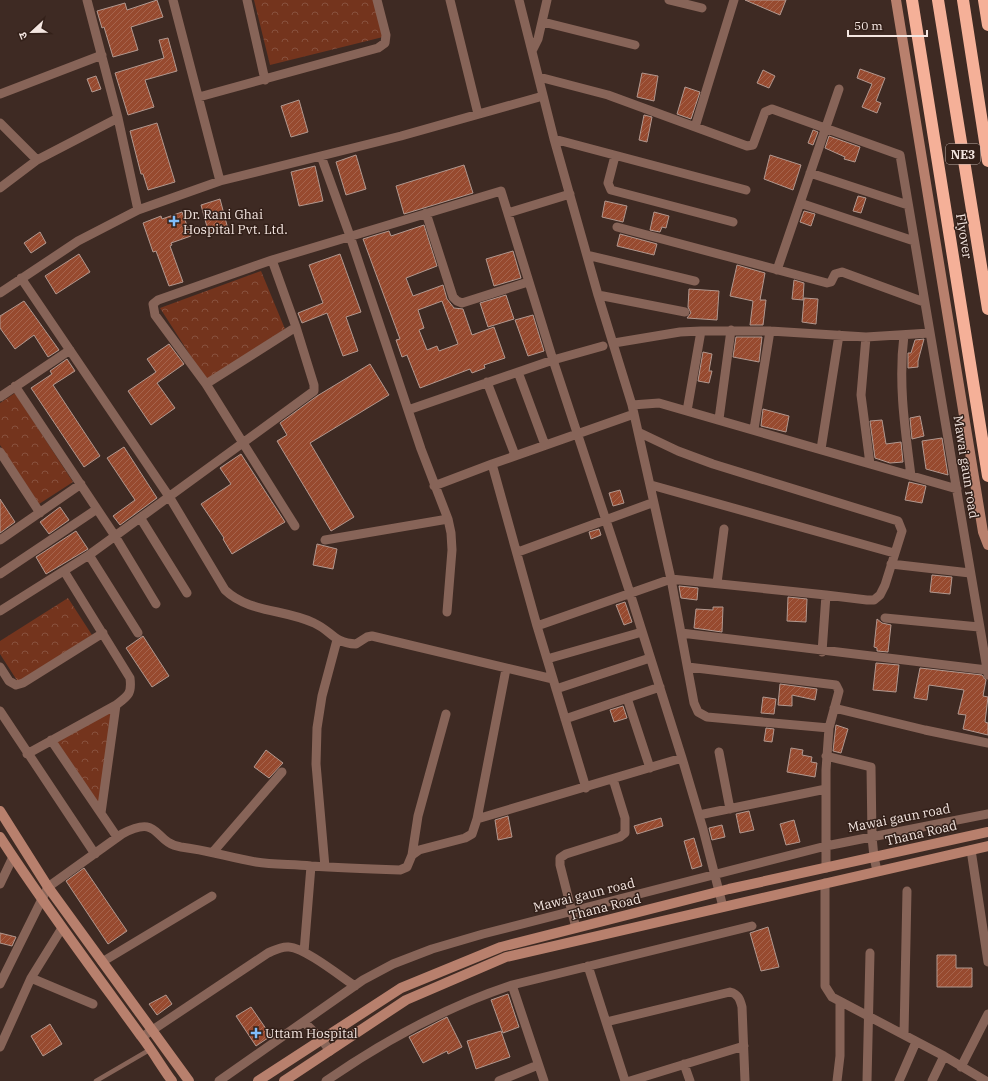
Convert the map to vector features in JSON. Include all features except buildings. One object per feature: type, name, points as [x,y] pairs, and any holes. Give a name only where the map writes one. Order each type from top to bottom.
[{"type":"highway","name":"Flyover","points":[[912,0],[988,476]]},
{"type":"highway","name":"NE3","points":[[938,0],[988,309]]},
{"type":"highway","name":"NE3","points":[[962,0],[988,160]]},
{"type":"highway","points":[[984,0],[988,25]]},
{"type":"street","points":[[87,0],[118,118],[138,210]]},
{"type":"street","points":[[173,0],[220,181]]},
{"type":"street","points":[[247,0],[265,80]]},
{"type":"street","points":[[199,97],[378,48],[385,43],[386,35],[377,0]]},
{"type":"street","points":[[450,0],[478,114]]},
{"type":"street","points":[[519,0],[554,139],[588,255],[598,295],[614,343],[633,409],[671,579],[694,703],[698,712],[703,716],[829,728]]},
{"type":"street","points":[[532,51],[543,22],[547,0]]},
{"type":"street","points":[[669,0],[702,8]]},
{"type":"street","points":[[695,127],[734,0]]},
{"type":"street","points":[[896,0],[983,532],[988,545]]},
{"type":"street","points":[[543,22],[635,45]]},
{"type":"street","points":[[0,94],[102,55]]},
{"type":"street","points":[[539,77],[608,95],[747,146],[751,146],[755,141],[765,112],[772,109],[826,129]]},
{"type":"street","points":[[777,270],[839,89]]},
{"type":"street","points":[[0,293],[78,241],[138,210],[220,181],[321,156],[543,96]]},
{"type":"street","points":[[0,188],[37,160],[118,118]]},
{"type":"street","points":[[0,123],[37,160]]},
{"type":"street","name":"Mawai gaun road","points":[[826,129],[900,155],[988,673]]},
{"type":"street","points":[[554,139],[746,190]]},
{"type":"street","points":[[321,156],[350,236],[434,486],[448,518],[452,550],[448,612]]},
{"type":"street","points":[[615,156],[608,183],[611,190],[733,222]]},
{"type":"street","points":[[810,173],[908,205]]},
{"type":"street","points":[[295,526],[206,384],[155,315],[154,304],[158,300],[272,260],[502,191],[528,282],[682,758],[699,815],[723,907]]},
{"type":"street","points":[[508,212],[570,194]]},
{"type":"street","points":[[800,202],[914,241]]},
{"type":"street","points":[[426,213],[453,297],[457,301],[462,303],[528,282]]},
{"type":"street","points":[[617,227],[827,283],[831,282],[835,274],[842,272],[924,302]]},
{"type":"street","points":[[588,255],[695,281]]},
{"type":"street","points":[[0,612],[64,572],[141,519],[314,391],[314,385],[296,327],[272,260]]},
{"type":"street","points":[[22,278],[170,498],[225,590],[235,599],[248,605],[314,622],[337,640],[356,644],[372,636],[553,679]]},
{"type":"street","points":[[598,295],[685,312]]},
{"type":"street","points":[[206,384],[296,327]]},
{"type":"street","points":[[614,343],[680,332],[731,330],[866,337],[930,333]]},
{"type":"street","points":[[718,419],[731,330]]},
{"type":"street","points":[[687,411],[700,331]]},
{"type":"street","points":[[754,429],[770,331]]},
{"type":"street","points":[[822,449],[839,335]]},
{"type":"street","points":[[904,335],[901,361],[901,385],[911,476]]},
{"type":"street","points":[[866,337],[861,395],[870,464]]},
{"type":"street","points":[[408,410],[553,360],[603,346]]},
{"type":"street","points":[[0,396],[70,350]]},
{"type":"street","points":[[518,372],[545,445]]},
{"type":"street","points":[[487,382],[515,456]]},
{"type":"street","points":[[15,386],[115,536],[156,604]]},
{"type":"street","points":[[434,486],[545,445],[633,409],[659,403],[754,429],[957,489]]},
{"type":"street","points":[[538,626],[671,579],[874,600],[880,595],[885,585],[902,531],[901,525],[893,519],[713,464],[678,451],[638,432]]},
{"type":"street","points":[[0,452],[40,513]]},
{"type":"street","points":[[492,464],[547,659],[586,788]]},
{"type":"street","points":[[0,540],[81,484]]},
{"type":"street","points":[[651,485],[894,553]]},
{"type":"street","points":[[518,552],[604,519],[649,504]]},
{"type":"street","points":[[0,574],[97,509]]},
{"type":"street","points":[[325,540],[448,518]]},
{"type":"street","points":[[141,519],[187,593]]},
{"type":"street","points":[[717,583],[724,529]]},
{"type":"street","points":[[89,555],[138,633]]},
{"type":"street","points":[[891,564],[970,573]]},
{"type":"street","points":[[27,754],[116,705],[128,696],[132,688],[130,678],[64,572]]},
{"type":"street","points":[[822,652],[826,595]]},
{"type":"street","points":[[885,618],[979,627]]},
{"type":"street","points":[[547,659],[642,632]]},
{"type":"street","points":[[0,667],[9,681],[16,685],[23,683],[103,633]]},
{"type":"street","points":[[681,633],[988,673]]},
{"type":"street","points":[[325,867],[316,764],[317,728],[322,696],[337,640]]},
{"type":"street","points":[[556,689],[650,658]]},
{"type":"street","points":[[688,667],[836,685],[839,691],[829,728],[826,756],[826,868]]},
{"type":"street","points":[[412,854],[427,846],[465,838],[472,834],[477,819],[506,669]]},
{"type":"street","points":[[565,718],[660,687]]},
{"type":"street","points":[[627,698],[650,768]]},
{"type":"street","points":[[101,813],[116,705]]},
{"type":"street","points":[[834,708],[988,743]]},
{"type":"street","points":[[0,711],[27,754],[95,854]]},
{"type":"street","points":[[0,984],[48,887],[117,837],[134,827],[147,826],[157,830],[171,844],[256,862],[400,870],[407,867],[412,854],[418,816],[446,714]]},
{"type":"street","points":[[51,740],[117,837]]},
{"type":"street","points":[[720,752],[730,809]]},
{"type":"street","points":[[826,756],[871,767],[872,837],[877,871]]},
{"type":"street","points":[[477,819],[586,788],[682,758]]},
{"type":"street","points":[[213,852],[282,772]]},
{"type":"street","points":[[576,928],[560,865],[560,858],[566,854],[620,837],[625,833],[625,818],[613,779]]},
{"type":"street","points":[[699,815],[826,789]]},
{"type":"street","points":[[0,811],[48,887],[153,1029],[189,1081]]},
{"type":"street","name":"Mawai gaun road","points":[[219,1081],[356,986],[393,964],[432,948],[572,911],[715,876],[826,846],[988,814]]},
{"type":"street","name":"Thana Road","points":[[258,1081],[401,988],[501,947],[719,892],[988,832]]},
{"type":"street","points":[[0,837],[91,970],[151,1049],[172,1081]]},
{"type":"street","name":"Thana Road","points":[[284,1081],[406,1000],[506,957],[988,846]]},
{"type":"street","points":[[971,850],[988,962]]},
{"type":"street","points":[[0,884],[13,856]]},
{"type":"street","points":[[304,952],[311,866]]},
{"type":"street","points":[[825,883],[825,986],[828,993],[840,1002],[944,1056],[984,1081]]},
{"type":"street","points":[[904,1035],[907,891]]},
{"type":"street","points":[[102,962],[212,896]]},
{"type":"street","points":[[326,1081],[408,1030],[436,1015],[481,995],[512,985],[752,926]]},
{"type":"street","points":[[0,1047],[30,978],[62,928]]},
{"type":"street","points":[[142,1037],[268,953],[279,948],[289,947],[304,952],[356,986]]},
{"type":"street","points":[[867,1081],[870,1017],[870,953]]},
{"type":"street","points":[[588,966],[626,1081]]},
{"type":"street","points":[[30,978],[93,1004]]},
{"type":"street","points":[[512,985],[544,1081]]},
{"type":"street","points":[[606,1022],[730,992],[735,994],[741,999],[745,1081]]},
{"type":"street","points":[[838,1081],[840,1056],[840,1002]]},
{"type":"street","points":[[961,1067],[988,1014]]},
{"type":"street","points":[[304,1022],[322,1040],[330,1051]]},
{"type":"street","points":[[899,1081],[916,1042]]},
{"type":"street","points":[[630,1081],[744,1046]]},
{"type":"street","points":[[932,1081],[944,1056]]},
{"type":"street","points":[[684,1064],[690,1081]]},
{"type":"street","points":[[499,1081],[538,1065]]},
{"type":"lane","points":[[96,1081],[151,1049]]},
{"type":"green space","points":[[254,0],[374,0],[383,37],[270,65]]},
{"type":"green space","points":[[261,271],[285,329],[206,380],[160,308]]},
{"type":"green space","points":[[15,393],[73,482],[39,504],[0,445],[0,403]]},
{"type":"green space","points":[[68,598],[92,635],[18,682],[0,654],[0,641]]},
{"type":"green space","points":[[113,710],[99,805],[56,742]]},
{"type":"place","name":"Dr. Rani Ghai Hospital Pvt. Ltd.","points":[[174,221]]},
{"type":"place","name":"Uttam Hospital","points":[[256,1033]]}]
